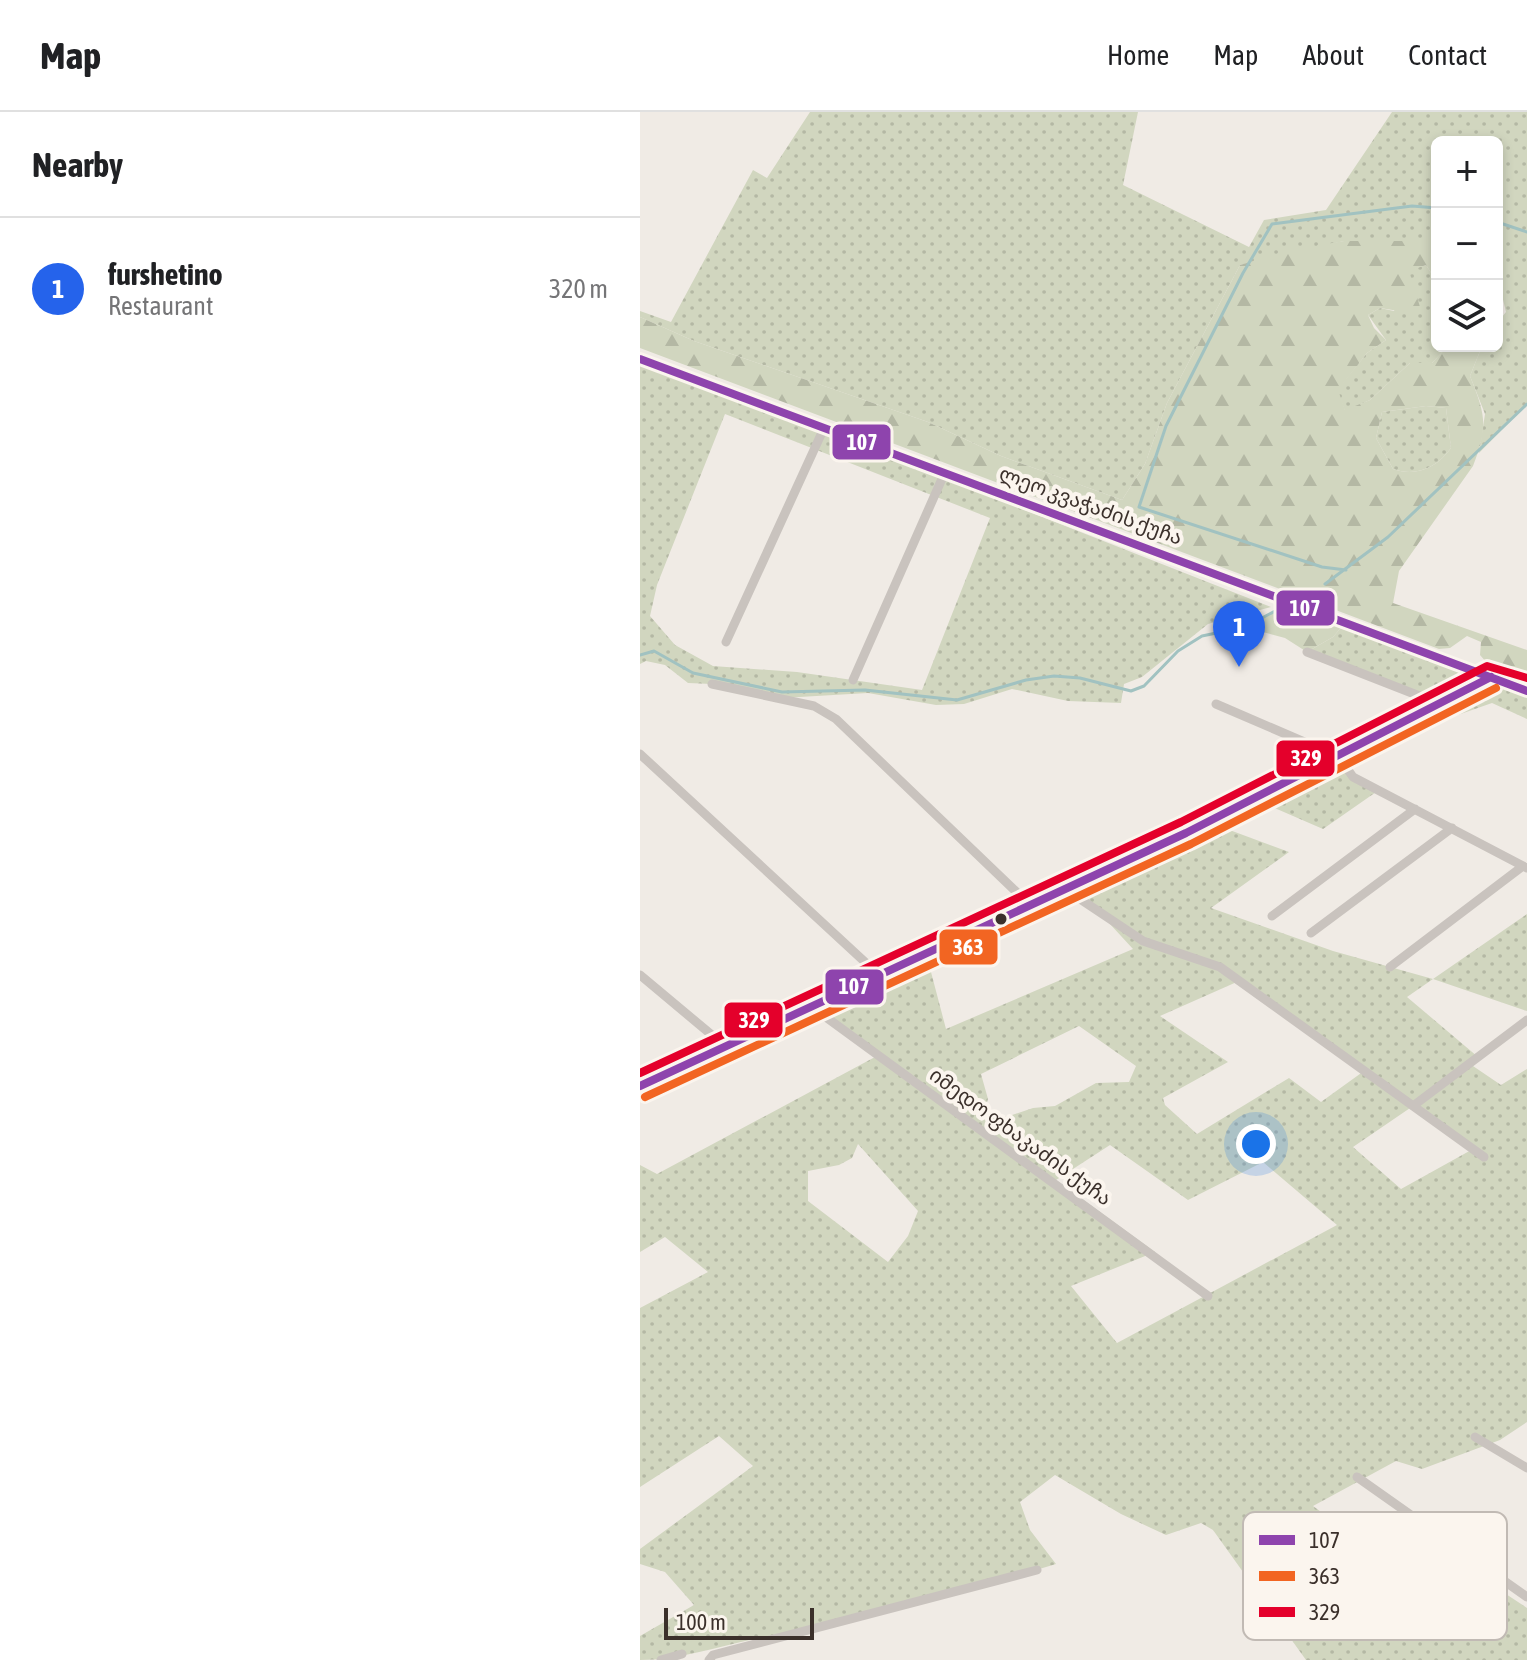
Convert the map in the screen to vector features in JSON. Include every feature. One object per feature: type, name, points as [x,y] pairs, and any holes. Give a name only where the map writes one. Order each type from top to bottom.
[{"type":"street","name":"ლეო კვაჭაძის ქუჩა","points":[[640,359],[1527,691]]},
{"type":"street","points":[[726,642],[824,428]]},
{"type":"street","points":[[853,680],[945,472]]},
{"type":"street","points":[[1307,652],[1440,704]]},
{"type":"street","points":[[640,1086],[1065,889],[1339,757],[1491,677]]},
{"type":"street","points":[[712,684],[814,706],[836,719],[1030,905]]},
{"type":"street","points":[[1216,704],[1339,757],[1353,777],[1525,867],[1390,967]]},
{"type":"street","points":[[640,754],[879,975]]},
{"type":"street","points":[[1272,916],[1415,809]]},
{"type":"street","points":[[1311,933],[1452,828]]},
{"type":"street","points":[[1065,889],[1143,941],[1220,967],[1484,1157]]},
{"type":"street","points":[[640,975],[725,1046]]},
{"type":"street","name":"იმედო ფხაკაძის ქუჩა","points":[[812,1007],[1208,1296]]},
{"type":"street","points":[[1413,1106],[1527,1020]]},
{"type":"street","points":[[1475,1437],[1527,1468]]},
{"type":"street","points":[[1357,1477],[1407,1512]]},
{"type":"street","points":[[710,1660],[713,1655],[1037,1570]]},
{"type":"street","points":[[1507,1583],[1527,1597]]},
{"type":"street","points":[[661,1660],[682,1654]]},
{"type":"green space","points":[[810,112],[1138,112],[1123,185],[1249,247],[1264,220],[1326,210],[1392,112],[1527,112],[1527,404],[1479,453],[1485,414],[1470,376],[1480,352],[1503,352],[1503,316],[1506,312],[1503,300],[1503,136],[1431,136],[1431,241],[1344,241],[1240,265],[1167,403],[1145,464],[1122,500],[1001,456],[928,422],[694,341],[640,317],[640,311],[671,322],[753,170],[767,178]]},
{"type":"green space","points":[[1344,241],[1431,241],[1431,273],[1426,265],[1409,271],[1420,307],[1411,313],[1380,308],[1368,315],[1374,328],[1386,340],[1367,353],[1338,390],[1345,410],[1370,400],[1410,363],[1432,363],[1442,352],[1480,352],[1470,376],[1483,420],[1478,452],[1473,466],[1399,571],[1393,603],[1527,650],[1527,685],[1493,670],[1480,655],[1481,642],[1467,636],[1450,648],[1439,649],[640,348],[640,317],[694,341],[928,422],[1001,456],[1122,500],[1145,464],[1167,403],[1240,265],[1290,250]],"holes":[[[1426,406],[1446,408],[1451,448],[1433,466],[1425,469],[1410,472],[1393,469],[1376,438],[1382,412]]]},
{"type":"green space","points":[[1426,265],[1431,273],[1431,352],[1442,352],[1432,363],[1410,363],[1370,400],[1345,411],[1337,390],[1367,353],[1386,340],[1368,315],[1380,308],[1394,311],[1409,270]]},
{"type":"green space","points":[[640,364],[824,431],[1271,607],[1208,624],[1142,677],[1124,684],[1121,703],[1068,701],[1012,689],[964,704],[936,705],[868,693],[782,698],[712,684],[688,683],[665,665],[646,661],[640,664]],"holes":[[[725,414],[990,518],[922,690],[797,672],[713,666],[675,645],[650,616],[657,585]]]},
{"type":"green space","points":[[1426,406],[1446,408],[1451,448],[1433,466],[1425,469],[1410,472],[1393,469],[1376,438],[1382,412]]},
{"type":"green space","points":[[1294,601],[1346,622],[1333,637],[1307,652],[1285,638],[1245,627]]},
{"type":"green space","points":[[1346,622],[1527,691],[1527,719],[1492,703],[1452,717],[1440,704],[1307,652],[1333,637]]},
{"type":"green space","points":[[1339,757],[1353,777],[1379,790],[1323,829],[1254,799]]},
{"type":"green space","points":[[1208,822],[1289,852],[1211,908],[1333,951],[1433,979],[1407,997],[1478,1057],[1470,1064],[1501,1085],[1527,1069],[1527,1422],[1500,1440],[1422,1469],[1396,1461],[1313,1506],[1321,1512],[1243,1512],[1243,1572],[1213,1530],[1201,1523],[1166,1535],[1121,1514],[1055,1475],[1020,1502],[1030,1530],[1056,1564],[868,1614],[683,1655],[640,1660],[640,1636],[694,1605],[665,1572],[640,1564],[640,1549],[753,1466],[719,1436],[640,1487],[640,1308],[708,1272],[665,1237],[640,1252],[640,1165],[657,1174],[875,1057],[812,1007],[926,953],[946,1029],[1133,949],[1074,885]],"holes":[[[1239,981],[1364,1071],[1321,1102],[1289,1078],[1197,1134],[1165,1105],[1163,1098],[1228,1062],[1160,1016]],[[1079,1026],[1136,1066],[1129,1082],[1096,1083],[1055,1106],[1033,1108],[1009,1116],[983,1116],[988,1099],[981,1074]],[[1413,1106],[1473,1149],[1401,1189],[1353,1147]],[[858,1144],[918,1211],[908,1236],[888,1262],[808,1201],[808,1171],[839,1165],[852,1158]],[[1110,1145],[1188,1200],[1263,1162],[1337,1225],[1117,1343],[1071,1286],[1155,1252],[1056,1180]]]},
{"type":"green space","points":[[1527,914],[1527,1011],[1433,979]]},
{"type":"green space","points":[[1507,1595],[1527,1608],[1527,1660],[1306,1660],[1292,1640],[1507,1640]]},
{"type":"waterway","points":[[1346,570],[1322,567],[1139,507],[1166,426],[1243,273],[1272,224],[1412,206],[1431,208]]},
{"type":"waterway","points":[[1503,224],[1527,232]]},
{"type":"waterway","points":[[1325,584],[1388,537],[1527,404]]},
{"type":"waterway","points":[[640,655],[654,651],[693,673],[782,692],[865,690],[957,700],[1026,680],[1054,676],[1080,678],[1131,691],[1144,686],[1178,651],[1202,636],[1245,627],[1277,610]]},
{"type":"transit line","name":"107","points":[[640,359],[1527,691]]},
{"type":"transit line","name":"329","points":[[640,1073],[1181,822],[1487,666],[1527,678]]},
{"type":"transit line","name":"107","points":[[640,1086],[1186,833],[1491,677]]},
{"type":"transit line","name":"363","points":[[645,1097],[1191,844],[1496,688]]},
{"type":"place","name":"furshetino","points":[[1239,667]]}]
